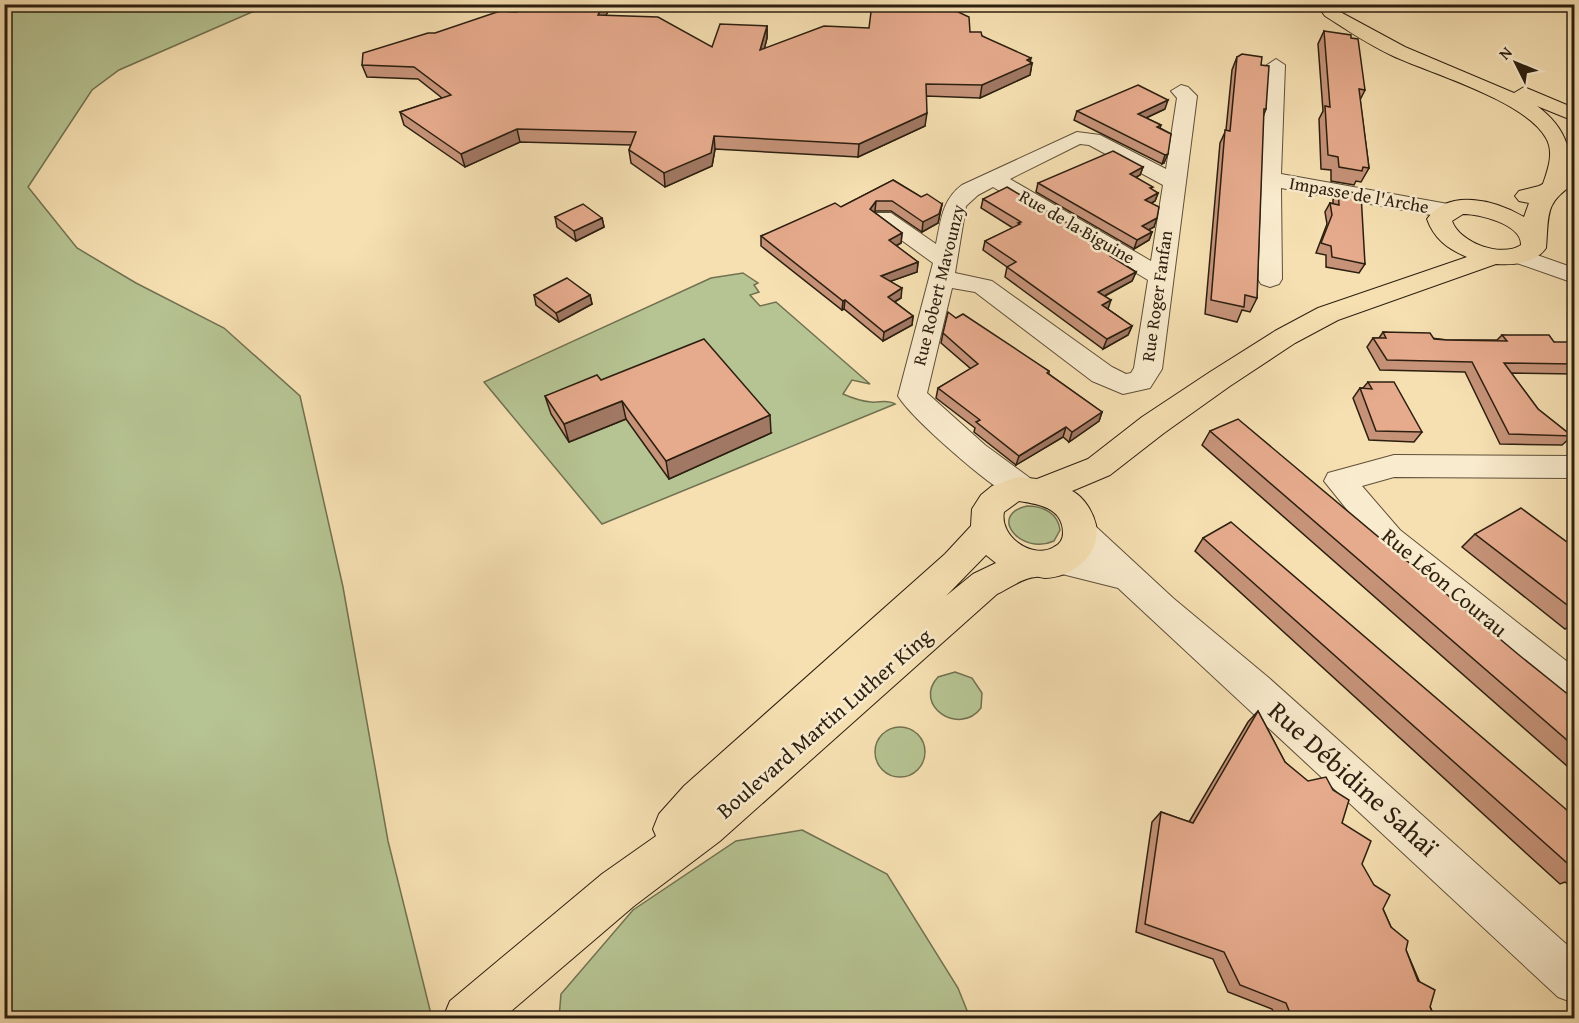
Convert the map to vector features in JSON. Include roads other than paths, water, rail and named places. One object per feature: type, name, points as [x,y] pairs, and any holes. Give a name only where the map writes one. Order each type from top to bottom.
[{"type":"main road","points":[[1330,7],[1392,27]]},
{"type":"main road","points":[[1330,7],[1575,115]]},
{"type":"main road","points":[[1330,7],[1391,48],[1501,95],[1538,116],[1555,134],[1561,149],[1551,189],[1536,212],[1521,250]]},
{"type":"main road","points":[[1475,62],[1495,71]]},
{"type":"main road","points":[[1516,80],[1575,97]]},
{"type":"main road","points":[[1451,219],[1551,189],[1575,175]]},
{"type":"main road","points":[[1099,467],[1080,526],[1079,545],[1071,555],[1045,562],[1011,555],[998,546],[990,518],[1005,493],[1032,490],[1099,467],[1153,425],[1285,337],[1328,314],[1521,250],[1529,232],[1507,217],[1451,219]]},
{"type":"main road","points":[[1451,219],[1472,250],[1521,250]]},
{"type":"main road","points":[[1418,285],[1442,253],[1451,219]]},
{"type":"main road","points":[[1032,490],[1061,500],[1080,526]]},
{"type":"main road","name":"Boulevard Martin Luther King","points":[[618,890],[699,801],[926,593],[990,518]]},
{"type":"main road","name":"Boulevard Martin Luther King","points":[[468,1018],[618,890],[705,826],[985,584],[1045,562]]},
{"type":"street","name":"Impasse de l'Arche","points":[[1270,279],[1270,185],[1276,65]]},
{"type":"street","name":"Rue Roger Fanfan","points":[[943,269],[983,285],[1102,374],[1123,384],[1140,381],[1148,369],[1187,96],[1180,91]]},
{"type":"street","name":"Rue Robert Mavounzy","points":[[974,453],[912,396],[958,198],[1077,138],[1087,137],[1174,182]]},
{"type":"street","name":"Rue de la Biguine","points":[[994,179],[1160,276]]},
{"type":"street","name":"Impasse de l'Arche","points":[[1270,185],[1451,219]]},
{"type":"street","points":[[883,218],[943,269]]},
{"type":"street","points":[[1521,250],[1575,266]]},
{"type":"street","points":[[1521,250],[1575,276]]},
{"type":"street","points":[[974,453],[1032,490]]},
{"type":"street","points":[[974,453],[990,518]]},
{"type":"street","name":"Rue Léon Courau","points":[[1575,467],[1394,465],[1339,481],[1389,538],[1575,688]]},
{"type":"street","name":"Rue Débidine Sahaï","points":[[1080,526],[1130,577],[1575,981]]},
{"type":"street","points":[[1045,562],[1130,577]]}]
